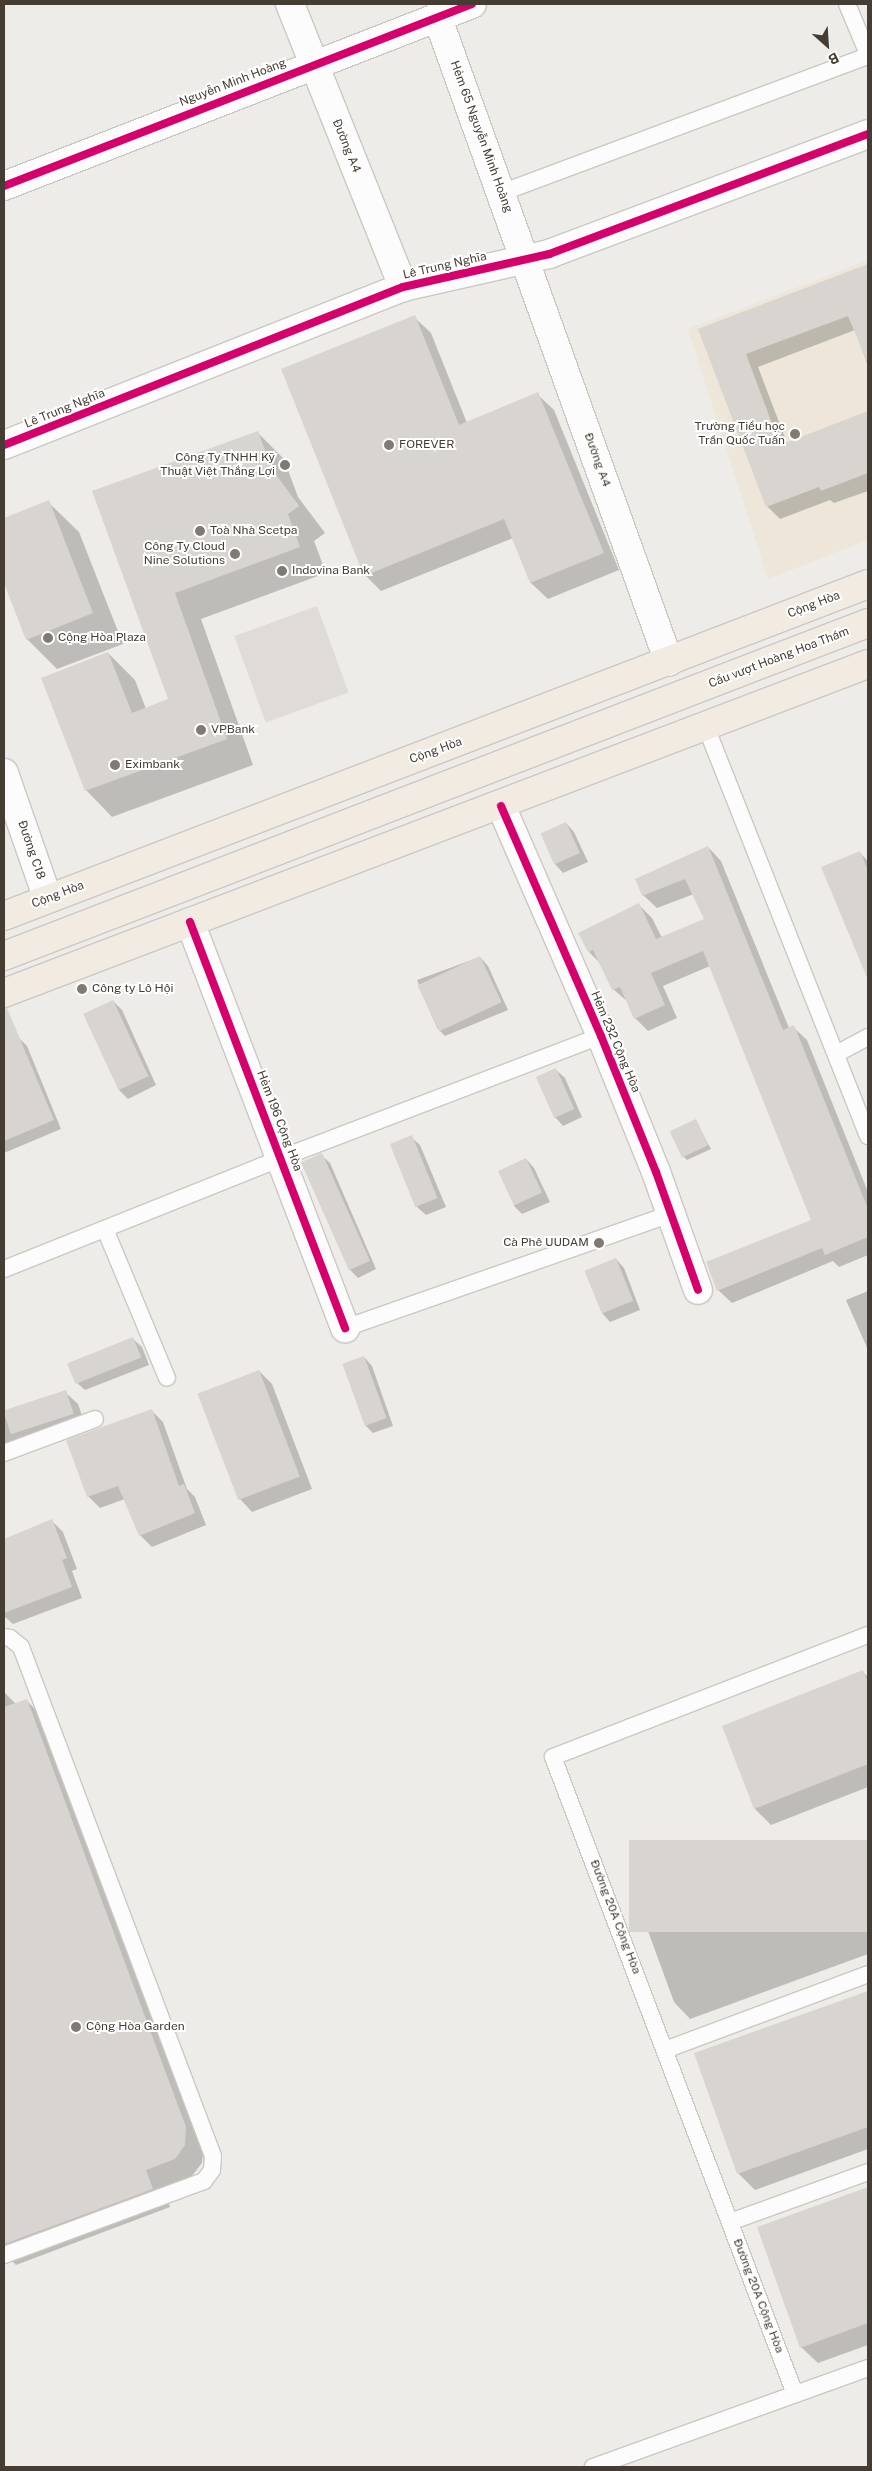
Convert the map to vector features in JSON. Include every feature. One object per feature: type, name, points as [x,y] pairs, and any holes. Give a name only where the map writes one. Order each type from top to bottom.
[{"type":"main road","name":"Cộng Hòa","points":[[4,916],[868,584]]},
{"type":"main road","name":"Cầu vượt Hoàng Hoa Thám","points":[[4,956],[868,623]]},
{"type":"main road","points":[[4,993],[501,806],[868,664]]},
{"type":"street","name":"Đường A4","points":[[290,4],[403,288]]},
{"type":"street","name":"Nguyễn Minh Hoàng","points":[[4,186],[437,16],[472,4]]},
{"type":"street","name":"Hẻm 65 Nguyễn Minh Hoàng","points":[[437,16],[525,259]]},
{"type":"street","name":"Lê Trung Nghĩa","points":[[4,445],[403,288],[548,254],[868,134]]},
{"type":"street","name":"Đường A4","points":[[525,259],[669,662]]},
{"type":"street","name":"Đường C18","points":[[4,773],[48,899]]},
{"type":"street","name":"Hẻm 232 Cộng Hòa","points":[[501,806],[601,1036],[671,1214],[698,1290]]},
{"type":"street","name":"Hẻm 196 Cộng Hòa","points":[[190,922],[345,1328]]},
{"type":"lane","points":[[501,193],[868,55],[847,4]]},
{"type":"lane","points":[[706,727],[868,1136]]},
{"type":"lane","points":[[4,1269],[281,1158],[601,1036]]},
{"type":"lane","points":[[836,1054],[868,1038]]},
{"type":"lane","points":[[345,1328],[671,1214]]},
{"type":"lane","points":[[105,1229],[167,1378]]},
{"type":"lane","points":[[4,1453],[95,1419]]},
{"type":"lane","name":"Đường 20A Cộng Hòa","points":[[795,2394],[666,2050],[553,1757],[868,1635]]},
{"type":"lane","points":[[4,1638],[10,1638],[21,1647],[212,2156],[212,2170],[204,2180],[4,2255]]},
{"type":"lane","points":[[666,2050],[868,1974]]},
{"type":"lane","points":[[730,2222],[868,2172]]},
{"type":"lane","points":[[595,2467],[868,2368]]},
{"type":"shaded area","name":"Trường Tiểu học Trần Quốc Tuấn","points":[[868,260],[868,540],[768,579],[688,329]]},
{"type":"shaded area","points":[[317,606],[348,692],[266,723],[234,636]]},
{"type":"building","points":[[868,264],[868,364],[848,316],[746,354],[780,445],[868,411],[868,473],[821,491],[819,487],[766,507],[698,329]]},
{"type":"building","name":"FOREVER","points":[[415,315],[459,425],[538,392],[604,553],[530,583],[504,519],[364,576],[281,369]]},
{"type":"building","points":[[258,431],[272,469],[299,506],[288,514],[300,547],[175,593],[227,739],[85,791],[41,678],[108,652],[132,713],[168,699],[92,491]]},
{"type":"building","points":[[49,500],[93,613],[26,640],[4,583],[4,518]]},
{"type":"building","points":[[566,822],[580,853],[554,864],[540,833]]},
{"type":"building","points":[[708,846],[783,1030],[794,1025],[868,1209],[868,1237],[825,1255],[822,1248],[717,1291],[706,1262],[811,1220],[703,951],[651,973],[665,1005],[634,1019],[620,987],[612,990],[593,950],[588,952],[578,933],[639,903],[656,939],[704,919],[685,879],[642,896],[635,879]]},
{"type":"building","points":[[860,851],[868,871],[868,980],[821,867]]},
{"type":"building","points":[[480,956],[502,1002],[439,1031],[417,985]]},
{"type":"building","points":[[113,1000],[148,1076],[119,1090],[83,1014]]},
{"type":"building","points":[[4,1008],[7,1008],[54,1120],[4,1141]]},
{"type":"building","points":[[556,1068],[574,1109],[554,1118],[536,1077]]},
{"type":"building","points":[[696,1119],[708,1145],[682,1158],[670,1131]]},
{"type":"building","points":[[412,1135],[437,1198],[415,1207],[390,1144]]},
{"type":"building","points":[[322,1153],[370,1261],[349,1270],[301,1162]]},
{"type":"building","points":[[526,1158],[542,1192],[514,1206],[498,1171]]},
{"type":"building","points":[[616,1258],[633,1301],[602,1313],[584,1271]]},
{"type":"building","points":[[133,1337],[141,1357],[75,1384],[67,1364]]},
{"type":"building","points":[[364,1356],[387,1418],[365,1426],[342,1364]]},
{"type":"building","points":[[259,1370],[300,1476],[238,1500],[197,1394]]},
{"type":"building","points":[[66,1390],[74,1414],[11,1434],[4,1410]]},
{"type":"building","points":[[152,1409],[179,1486],[184,1484],[195,1513],[139,1536],[118,1486],[87,1497],[66,1440]]},
{"type":"building","points":[[52,1519],[67,1558],[62,1560],[72,1587],[4,1613],[4,1539]]},
{"type":"building","points":[[863,1670],[868,1683],[868,1764],[754,1809],[722,1726]]},
{"type":"building","name":"Cộng Hòa Garden","points":[[27,1699],[186,2127],[185,2145],[175,2159],[146,2170],[153,2189],[4,2244],[4,1707]]},
{"type":"building","points":[[629,1840],[868,1840],[868,1932],[629,1932]]},
{"type":"building","points":[[868,1991],[868,2127],[737,2174],[694,2053]]},
{"type":"building","points":[[868,2187],[868,2323],[800,2348],[757,2227]]},
{"type":"cycle path","points":[[4,186],[472,4]]},
{"type":"cycle path","points":[[4,445],[403,287],[549,254],[868,134]]},
{"type":"cycle path","points":[[501,806],[601,1036],[656,1172],[698,1290]]},
{"type":"cycle path","points":[[190,922],[345,1328]]},
{"type":"place","name":"Trường Tiểu học Trần Quốc Tuấn","points":[[795,434]]},
{"type":"place","name":"FOREVER","points":[[389,445]]},
{"type":"place","name":"Công Ty TNHH Kỹ Thuật Việt Thắng Lợi","points":[[285,465]]},
{"type":"place","name":"Toà Nhà Scetpa","points":[[200,531]]},
{"type":"place","name":"Công Ty Cloud Nine Solutions","points":[[235,554]]},
{"type":"place","name":"Indovina Bank","points":[[282,571]]},
{"type":"place","name":"Cộng Hòa Plaza","points":[[48,638]]},
{"type":"place","name":"VPBank","points":[[201,730]]},
{"type":"place","name":"Eximbank","points":[[115,765]]},
{"type":"place","name":"Công ty Lô Hội","points":[[82,989]]},
{"type":"place","name":"Cà Phê UUDAM","points":[[599,1243]]},
{"type":"place","name":"Cộng Hòa Garden","points":[[76,2027]]}]
